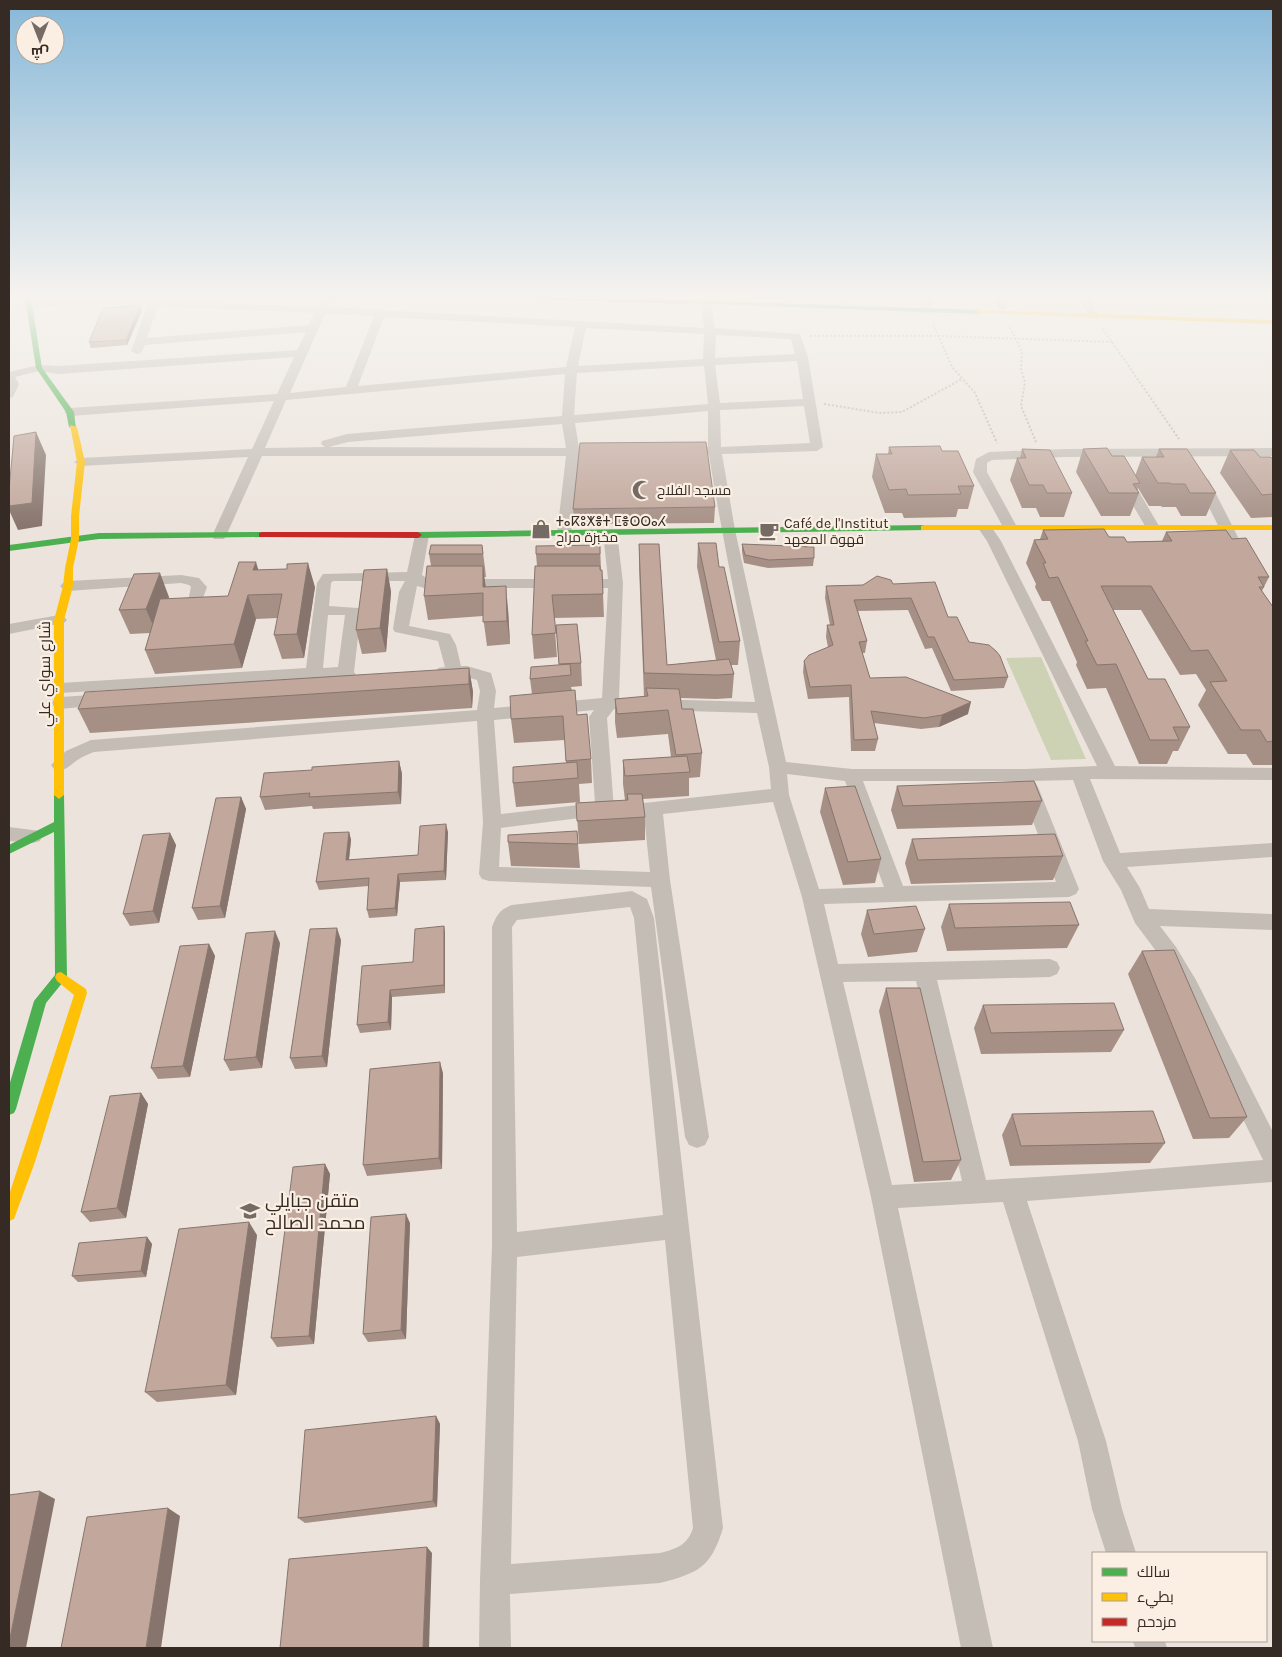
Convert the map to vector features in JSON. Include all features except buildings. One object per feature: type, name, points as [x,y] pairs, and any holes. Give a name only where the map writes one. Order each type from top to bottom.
[{"type":"main road","name":"شارع سواي علي","points":[[45,374],[70,412],[81,462],[75,516],[75,539],[69,568],[68,586],[59,620],[60,765],[58,824],[61,977]]},
{"type":"main road","points":[[75,539],[94,546],[830,533],[992,538],[1010,527],[1152,526],[1273,540]]},
{"type":"main road","points":[[1227,536],[1273,528]]},
{"type":"main road","points":[[830,533],[946,540]]},
{"type":"main road","points":[[9,548],[98,536],[422,540],[564,534],[610,538]]},
{"type":"main road","points":[[9,850],[58,824]]},
{"type":"main road","points":[[9,1109],[40,1001],[61,977],[82,993],[28,1162],[9,1214]]},
{"type":"street","points":[[219,536],[291,374]]},
{"type":"street","points":[[352,390],[358,374]]},
{"type":"street","points":[[70,412],[281,397],[524,374]]},
{"type":"street","points":[[564,534],[573,452],[568,420],[571,374]]},
{"type":"street","points":[[710,374],[714,407],[715,452],[729,536],[778,767],[780,795],[812,897],[883,1197],[977,1648]]},
{"type":"street","points":[[668,452],[816,448],[805,374]]},
{"type":"street","points":[[9,376],[13,384],[9,394]]},
{"type":"street","points":[[305,451],[347,438],[714,407],[809,402]]},
{"type":"street","points":[[81,462],[181,454],[305,451],[620,452]]},
{"type":"street","points":[[1188,452],[1227,536],[1242,556]]},
{"type":"street","points":[[1010,527],[980,472],[981,462],[990,456],[1273,452]]},
{"type":"street","points":[[1110,454],[1152,526]]},
{"type":"street","points":[[605,809],[598,717],[610,703],[616,582],[610,538]]},
{"type":"street","points":[[992,538],[1109,772]]},
{"type":"street","points":[[422,540],[414,576],[407,592],[401,630],[444,637],[449,647],[450,660],[455,671]]},
{"type":"street","points":[[313,681],[324,583],[328,577],[414,576],[424,584],[616,582]]},
{"type":"street","points":[[68,586],[181,579],[194,581],[199,587],[196,601]]},
{"type":"street","points":[[322,610],[353,611],[345,679]]},
{"type":"street","points":[[9,628],[59,620]]},
{"type":"street","points":[[426,673],[467,671],[485,677],[488,691],[485,715],[492,822],[488,874],[660,880]]},
{"type":"street","points":[[60,695],[370,678]]},
{"type":"street","points":[[264,692],[313,681]]},
{"type":"street","points":[[60,695],[167,697]]},
{"type":"street","points":[[60,765],[72,755],[91,746],[485,715],[610,703],[764,708]]},
{"type":"street","points":[[778,767],[852,776],[1025,775],[1109,772],[1273,774]]},
{"type":"street","points":[[1079,773],[1113,861],[1130,888],[1142,917],[1170,953],[1189,986],[1273,1156]]},
{"type":"street","points":[[812,897],[1069,889],[1025,775]]},
{"type":"street","points":[[852,776],[896,894]]},
{"type":"street","points":[[492,822],[605,809],[653,809],[780,795]]},
{"type":"street","points":[[653,809],[660,880],[697,1137]]},
{"type":"street","points":[[9,834],[33,836]]},
{"type":"street","points":[[1113,861],[1273,850]]},
{"type":"street","points":[[495,1580],[660,1568],[685,1561],[696,1555],[705,1541],[708,1528],[644,918],[639,902],[623,898],[512,913],[505,919],[502,927],[505,1246],[495,1580],[495,1648]]},
{"type":"street","points":[[1142,917],[1273,922]]},
{"type":"street","points":[[831,973],[1050,968]]},
{"type":"street","points":[[924,972],[977,1191]]},
{"type":"street","points":[[883,1197],[1102,1185],[1273,1171]]},
{"type":"street","points":[[1011,1189],[1092,1441],[1107,1509],[1121,1552]]},
{"type":"street","points":[[505,1246],[677,1226]]},
{"type":"path","points":[[958,374],[975,393],[1002,455]]},
{"type":"path","points":[[1023,374],[1025,382],[1021,406],[1035,441],[1047,455]]},
{"type":"path","points":[[1134,374],[1188,452]]},
{"type":"path","points":[[809,402],[880,413],[902,412],[962,379]]},
{"type":"green space","points":[[1041,657],[1086,759],[1051,760],[1006,658]]},
{"type":"traffic: fast","points":[[43,374],[70,412],[73,427]]},
{"type":"traffic: fast","points":[[418,535],[924,528]]},
{"type":"traffic: fast","points":[[9,548],[99,536],[262,535]]},
{"type":"traffic: fast","points":[[9,1109],[40,1001],[61,977],[59,795]]},
{"type":"traffic: fast","points":[[9,850],[59,824]]},
{"type":"traffic: slow","points":[[59,795],[59,620],[68,586],[69,568],[75,539],[75,516],[81,462],[73,427]]},
{"type":"traffic: slow","points":[[924,528],[1273,528]]},
{"type":"traffic: slow","points":[[9,1214],[28,1162],[81,993],[61,977]]},
{"type":"traffic: jam","points":[[262,535],[418,535]]},
{"type":"place","name":"مسجد الفلاح","points":[[642,490]]},
{"type":"place","name":"ⵜⴰⴽⵓⵅⴻⵜ ⵎⴻⵔⵔⴰⵃ مخبزة مراح","points":[[541,529]]},
{"type":"place","name":"Café de l'Institut قهوة المعهد","points":[[769,531]]},
{"type":"place","name":"متقن جبايلي محمد الصالح","points":[[250,1211]]}]
